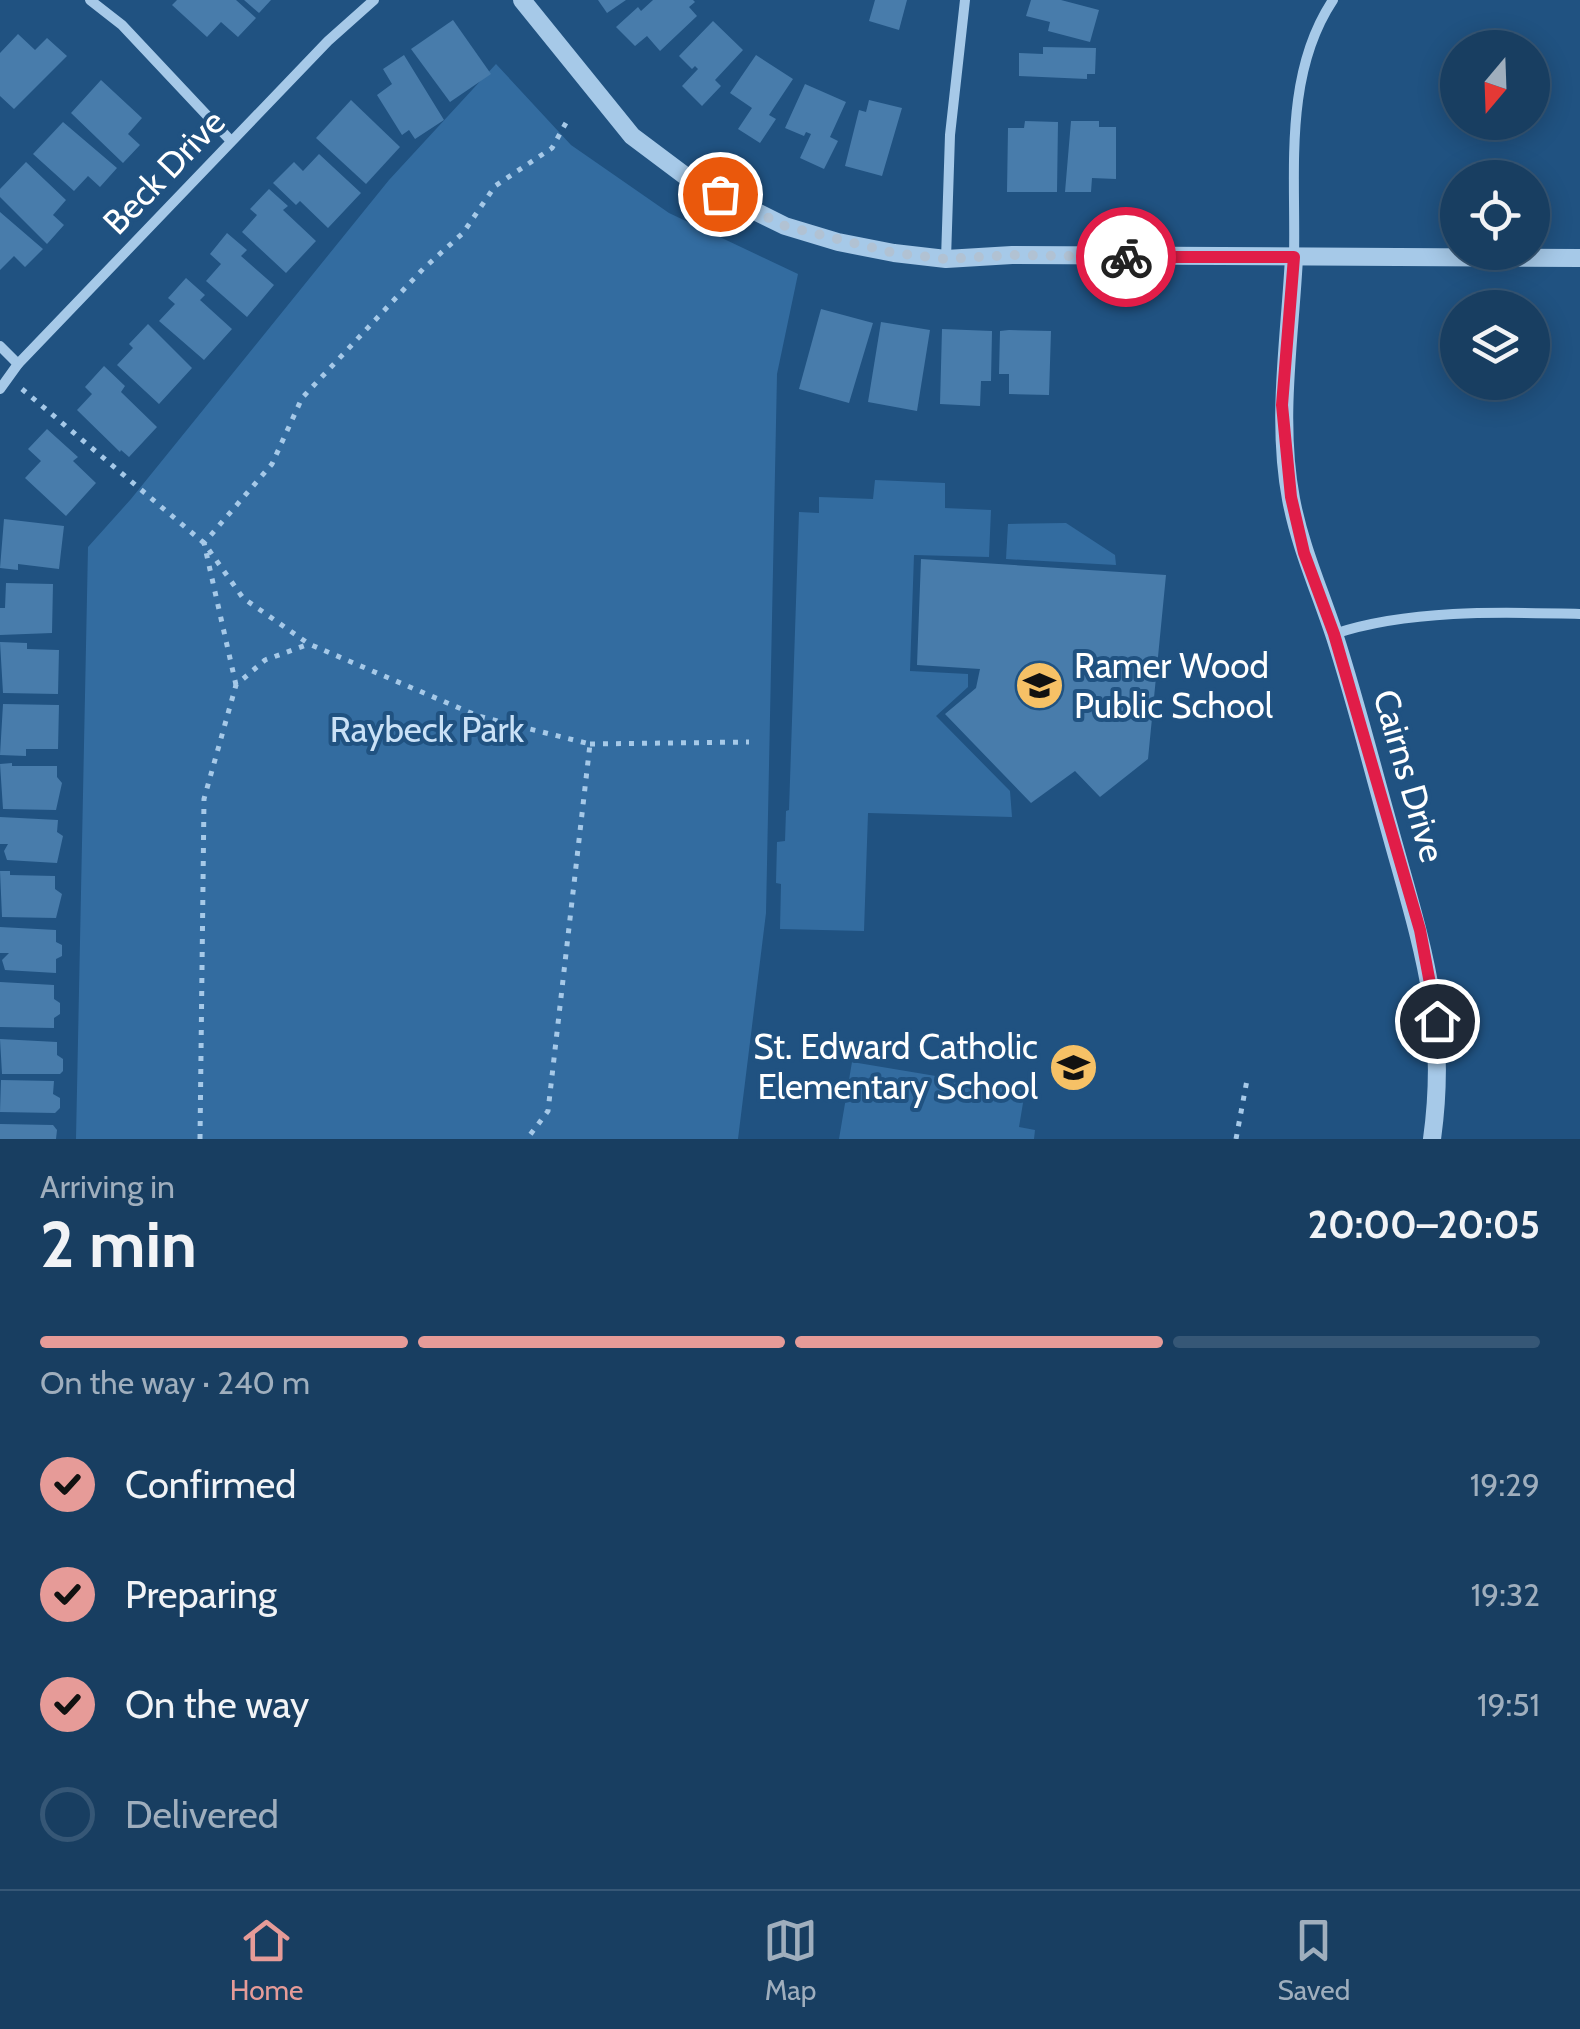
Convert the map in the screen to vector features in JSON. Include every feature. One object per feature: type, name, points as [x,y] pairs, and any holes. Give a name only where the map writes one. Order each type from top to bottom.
[{"type":"street","points":[[90,0],[122,25],[232,141]]},
{"type":"street","name":"Beck Drive","points":[[0,389],[18,364],[328,41],[374,0]]},
{"type":"street","points":[[522,0],[632,136],[688,178],[785,226],[894,253],[946,259],[1012,255],[1580,258]]},
{"type":"street","points":[[946,259],[950,136],[965,0]]},
{"type":"street","points":[[1294,257],[1296,105],[1311,51],[1333,0]]},
{"type":"street","name":"Cairns Drive","points":[[1294,257],[1282,405],[1289,480],[1304,553],[1334,634],[1420,930],[1437,1021],[1437,1102],[1432,1139]]},
{"type":"street","points":[[0,346],[18,364]]},
{"type":"street","points":[[1334,634],[1359,626],[1468,614],[1580,614]]},
{"type":"path","points":[[204,543],[272,464],[302,398],[423,269],[463,233],[496,186],[552,148],[567,121]]},
{"type":"path","points":[[8,377],[204,543],[243,598],[309,644],[478,716],[590,744],[749,742]]},
{"type":"path","points":[[200,1139],[204,799],[236,684],[204,543]]},
{"type":"path","points":[[236,684],[266,660],[309,644]]},
{"type":"path","points":[[528,1139],[548,1110],[590,744]]},
{"type":"path","points":[[1236,1139],[1247,1080]]},
{"type":"green space","name":"Raybeck Park","points":[[496,64],[571,145],[669,213],[798,274],[777,374],[766,913],[738,1139],[76,1139],[88,547],[389,180]]},
{"type":"green space","points":[[875,480],[945,483],[945,508],[991,510],[989,557],[914,555],[910,671],[968,674],[968,687],[936,716],[1010,791],[1012,817],[868,813],[864,931],[780,929],[777,842],[785,841],[789,810],[799,512],[819,513],[819,497],[873,499]]},
{"type":"green space","points":[[1066,523],[1115,555],[1116,565],[1006,559],[1008,524]]},
{"type":"green space","points":[[852,1062],[1025,1091],[1019,1127],[1035,1130],[1034,1139],[839,1139]]},
{"type":"building","points":[[177,0],[236,0],[256,18],[238,37],[221,22],[207,37],[172,5]]},
{"type":"building","points":[[244,0],[271,0],[259,13]]},
{"type":"building","points":[[598,0],[626,0],[607,13]]},
{"type":"building","points":[[653,0],[693,0],[689,7],[697,16],[660,51],[647,36],[635,46],[616,27],[638,7],[641,11]]},
{"type":"building","points":[[875,0],[907,0],[899,30],[869,21]]},
{"type":"building","points":[[1031,0],[1061,0],[1099,10],[1090,42],[1048,31],[1050,22],[1026,16]]},
{"type":"building","points":[[453,20],[491,74],[450,102],[411,49]]},
{"type":"building","points":[[713,21],[743,50],[715,80],[721,86],[702,106],[682,86],[698,69],[692,69],[679,56]]},
{"type":"building","points":[[18,34],[35,50],[47,38],[67,56],[14,109],[0,96],[0,53]]},
{"type":"building","points":[[1043,47],[1096,48],[1095,74],[1087,74],[1087,79],[1019,76],[1019,53],[1043,54]]},
{"type":"building","points":[[404,55],[444,120],[415,139],[409,130],[402,135],[377,95],[392,84],[383,69]]},
{"type":"building","points":[[756,55],[793,79],[769,115],[776,119],[760,143],[738,129],[752,108],[730,93]]},
{"type":"building","points":[[101,80],[142,118],[128,134],[140,145],[123,163],[71,113]]},
{"type":"building","points":[[805,84],[846,102],[830,137],[838,141],[824,169],[800,158],[811,134],[806,132],[804,136],[785,128]]},
{"type":"building","points":[[351,100],[400,147],[366,184],[316,138]]},
{"type":"building","points":[[869,100],[902,108],[882,176],[845,166],[859,110],[866,112]]},
{"type":"building","points":[[1025,121],[1058,122],[1057,192],[1007,192],[1008,128],[1024,128]]},
{"type":"building","points":[[1071,121],[1099,121],[1099,127],[1116,127],[1116,179],[1092,178],[1091,192],[1065,192]]},
{"type":"building","points":[[63,122],[117,168],[100,187],[88,176],[74,191],[33,154]]},
{"type":"building","points":[[319,154],[361,193],[328,228],[300,201],[296,205],[273,183],[294,162],[303,171]]},
{"type":"building","points":[[26,162],[66,200],[53,215],[64,225],[47,244],[0,197],[0,189]]},
{"type":"building","points":[[269,189],[288,206],[283,210],[316,241],[286,273],[242,232],[257,215],[250,209]]},
{"type":"building","points":[[0,212],[43,249],[25,267],[14,256],[0,270]]},
{"type":"building","points":[[227,233],[247,250],[241,256],[274,285],[247,317],[206,281],[221,264],[210,254]]},
{"type":"building","points":[[186,278],[205,295],[200,300],[232,329],[204,360],[159,321],[175,304],[168,298]]},
{"type":"building","points":[[821,309],[873,323],[849,403],[799,389]]},
{"type":"building","points":[[881,322],[930,330],[917,411],[868,402]]},
{"type":"building","points":[[148,324],[192,368],[159,404],[117,365],[133,348],[129,344]]},
{"type":"building","points":[[942,329],[992,331],[991,381],[981,381],[980,406],[940,404]]},
{"type":"building","points":[[1000,331],[1051,331],[1049,395],[1009,394],[1009,374],[999,374]]},
{"type":"building","points":[[104,366],[125,386],[121,392],[157,427],[129,457],[77,410],[92,394],[85,387]]},
{"type":"building","points":[[47,429],[78,457],[73,461],[96,483],[66,516],[25,478],[41,461],[28,449]]},
{"type":"building","points":[[4,519],[64,526],[59,569],[18,564],[18,570],[0,568]]},
{"type":"building","name":"Ramer Wood Public School","points":[[921,559],[1166,575],[1148,759],[1100,797],[1075,771],[1031,803],[945,714],[976,688],[980,669],[917,665]]},
{"type":"building","points":[[6,583],[53,584],[52,633],[0,635],[0,608],[5,608]]},
{"type":"building","points":[[0,642],[27,643],[27,649],[59,650],[58,694],[3,693]]},
{"type":"building","points":[[3,704],[59,705],[58,749],[26,749],[26,756],[0,755]]},
{"type":"building","points":[[0,764],[57,766],[57,777],[62,783],[56,810],[3,809]]},
{"type":"building","points":[[0,817],[58,820],[57,832],[63,836],[57,863],[7,860],[4,851],[8,844],[0,844]]},
{"type":"building","points":[[0,871],[10,871],[10,875],[55,876],[55,889],[62,894],[56,918],[2,917]]},
{"type":"building","points":[[0,927],[56,930],[62,956],[56,959],[56,973],[5,970],[2,960],[9,953],[0,953]]},
{"type":"building","points":[[0,982],[54,985],[60,1014],[54,1018],[54,1028],[0,1027]]},
{"type":"building","points":[[0,1039],[57,1042],[63,1071],[2,1074]]},
{"type":"building","points":[[1,1080],[54,1081],[53,1094],[60,1098],[60,1108],[55,1113],[0,1112]]},
{"type":"building","points":[[0,1124],[53,1125],[56,1139],[0,1139]]},
{"type":"way so far","points":[[720,194],[785,226],[894,253],[946,259],[1012,255],[1126,257]]},
{"type":"place","name":"Ramer Wood Public School","points":[[1039,686]]},
{"type":"place","name":"St. Edward Catholic Elementary School","points":[[1073,1067]]},
{"type":"route","points":[[1126,257],[1294,257],[1282,405],[1291,497],[1304,553],[1334,634],[1420,930],[1437,1021]]}]
